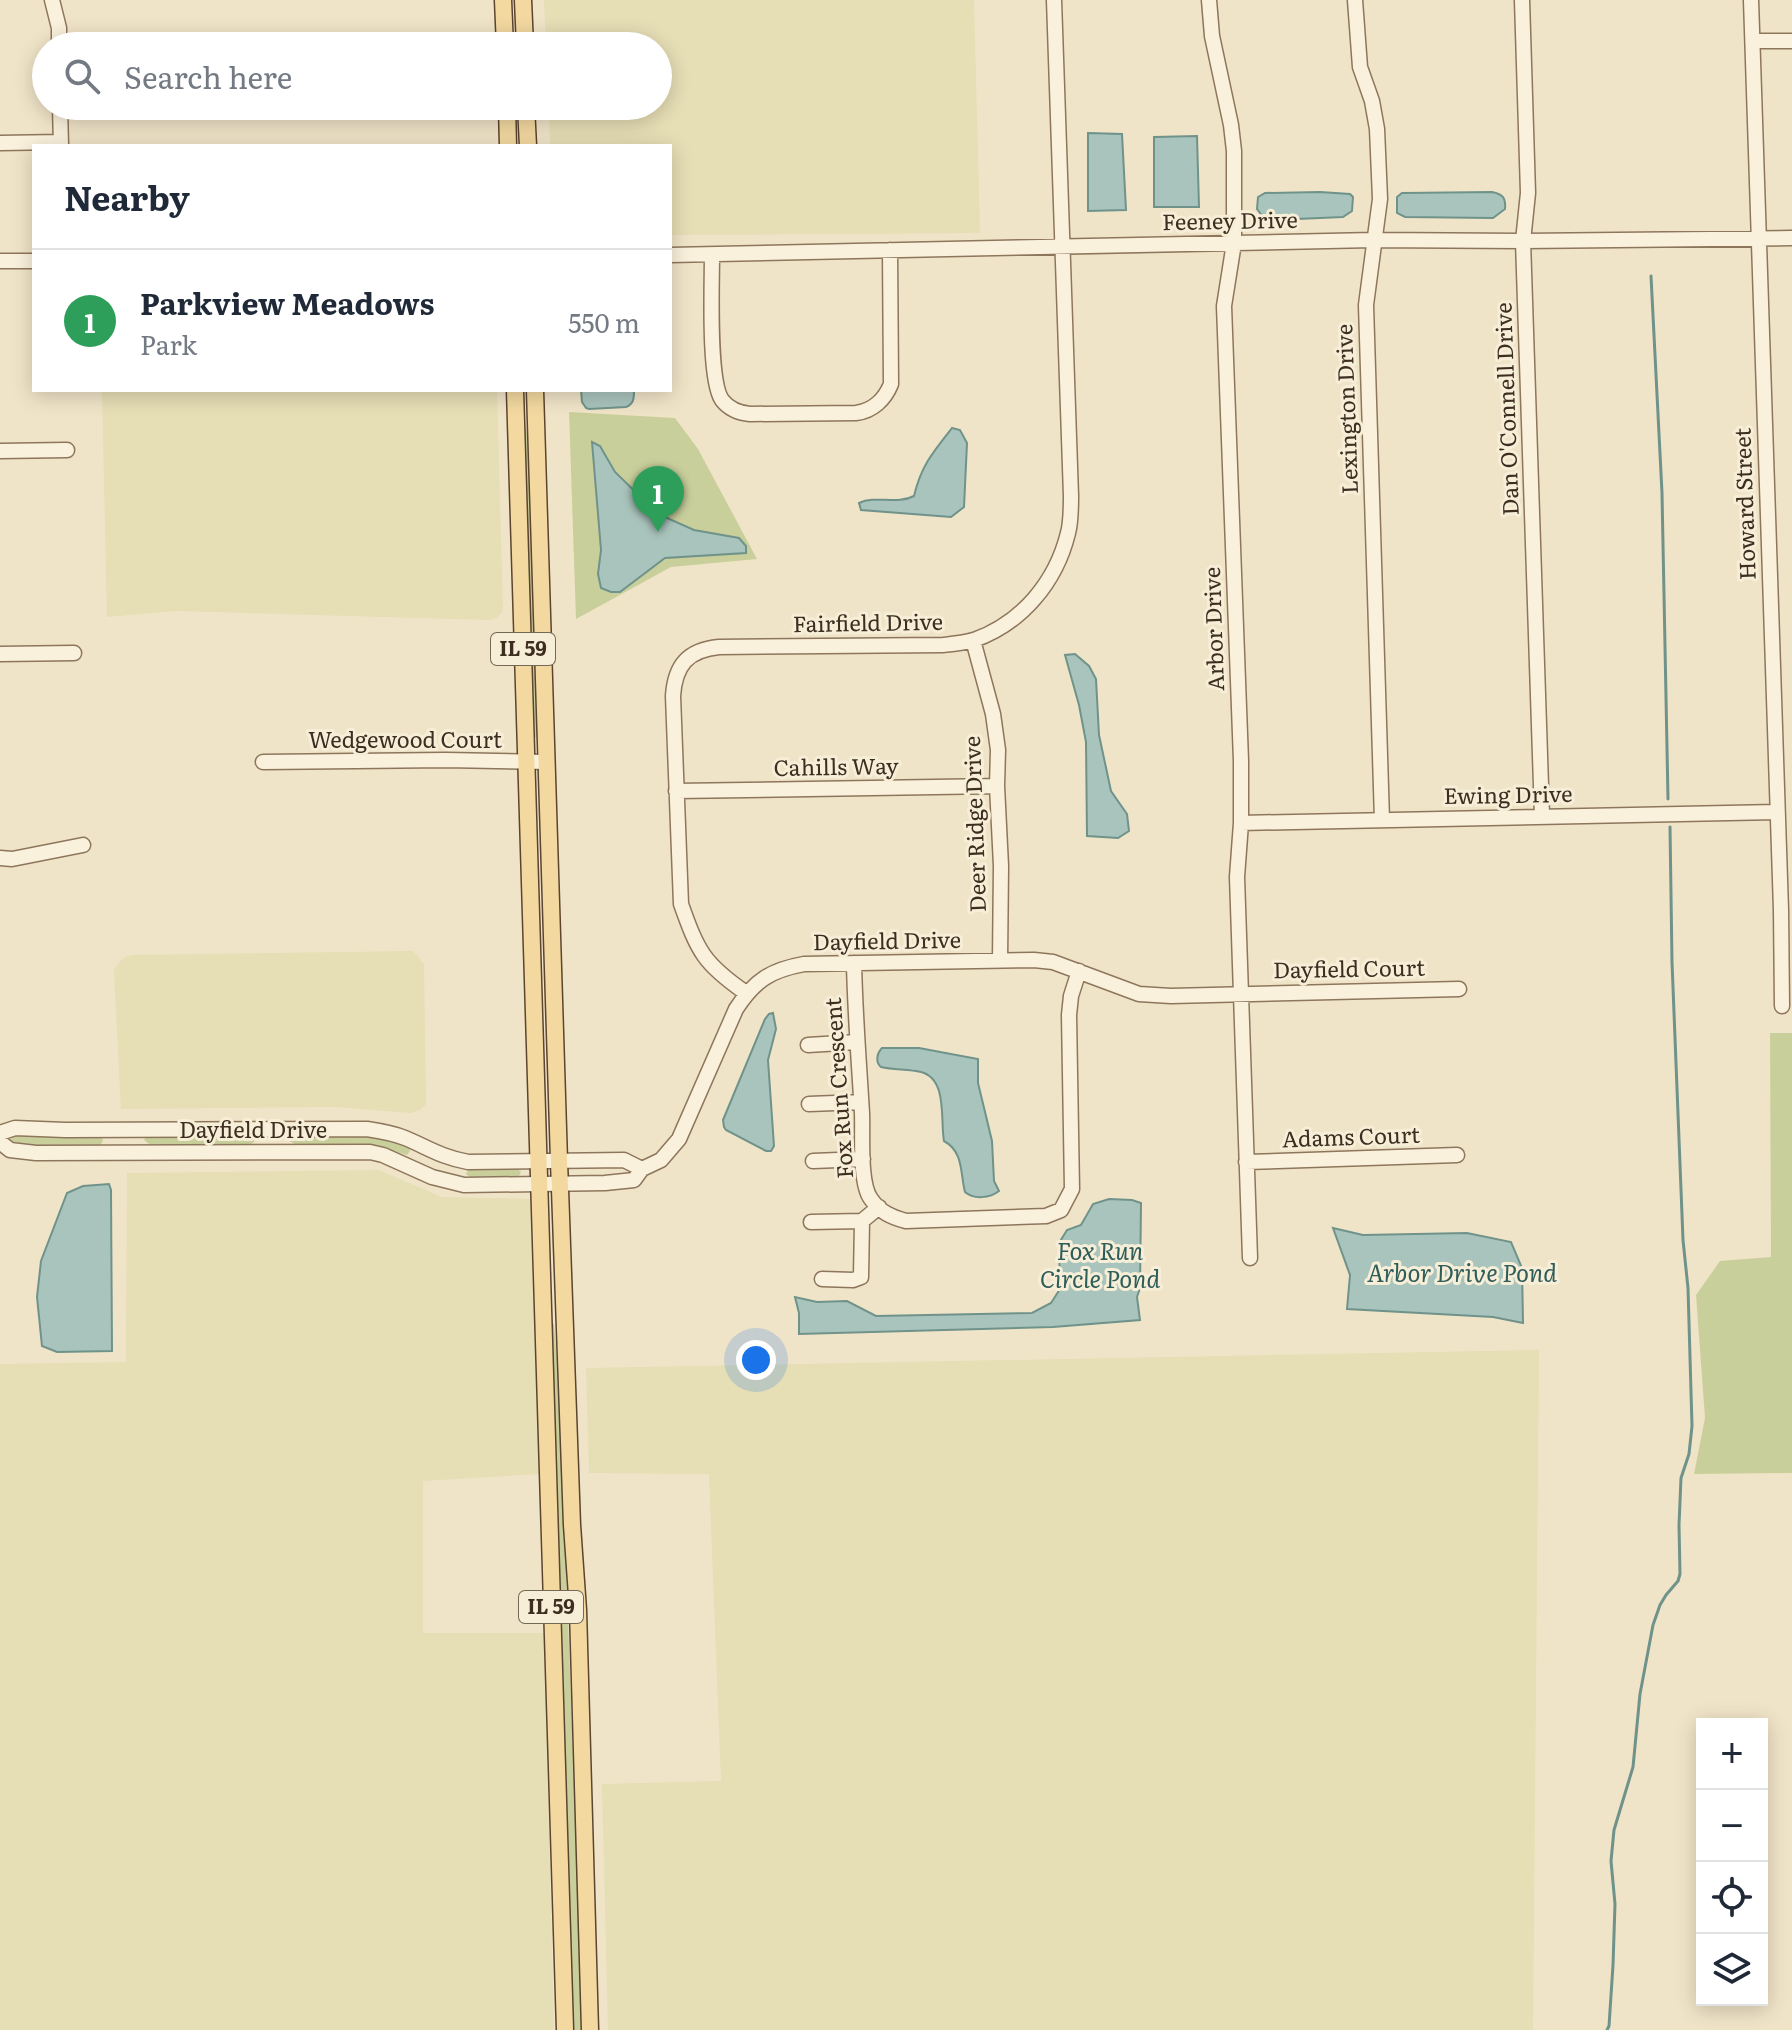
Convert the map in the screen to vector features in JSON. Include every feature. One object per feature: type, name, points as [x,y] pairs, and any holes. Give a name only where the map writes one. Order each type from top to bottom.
[{"type":"main road","points":[[503,0],[504,32]]},
{"type":"main road","points":[[523,0],[524,32]]},
{"type":"main road","points":[[507,120],[508,144]]},
{"type":"main road","points":[[527,120],[528,144]]},
{"type":"main road","name":"IL 59","points":[[515,392],[565,2030]]},
{"type":"main road","name":"IL 59","points":[[535,392],[590,2030]]},
{"type":"street","points":[[52,0],[59,32]]},
{"type":"street","name":"Fairfield Drive","points":[[746,993],[722,977],[704,959],[681,904],[673,685],[678,669],[691,656],[719,647],[943,645],[973,640],[1020,615],[1039,594],[1058,564],[1069,531],[1071,496],[1054,0]]},
{"type":"street","name":"Arbor Drive","points":[[1209,0],[1212,36],[1234,151],[1234,243],[1224,306],[1240,745],[1241,823],[1237,877],[1250,1258]]},
{"type":"street","name":"Lexington Drive","points":[[1355,0],[1360,67],[1372,101],[1377,129],[1380,199],[1366,305],[1382,820]]},
{"type":"street","name":"Dan O'Connell Drive","points":[[1522,0],[1528,193],[1523,241],[1542,816]]},
{"type":"street","name":"Howard Street","points":[[1751,0],[1776,812],[1786,910],[1782,1006]]},
{"type":"street","points":[[1753,41],[1792,41]]},
{"type":"street","points":[[0,143],[61,144],[60,120]]},
{"type":"street","name":"Feeney Drive","points":[[672,255],[1373,240],[1792,238]]},
{"type":"street","points":[[712,255],[714,376],[723,401],[739,413],[750,414],[856,413],[869,410],[878,403],[891,384],[890,250]]},
{"type":"street","points":[[0,261],[32,261]]},
{"type":"street","points":[[0,451],[67,450]]},
{"type":"street","name":"Deer Ridge Drive","points":[[973,640],[993,714],[998,750],[1000,960]]},
{"type":"street","points":[[0,654],[74,653]]},
{"type":"street","points":[[1774,716],[1792,716]]},
{"type":"street","name":"Wedgewood Court","points":[[263,762],[547,762]]},
{"type":"street","name":"Cahills Way","points":[[676,791],[997,786]]},
{"type":"street","name":"Ewing Drive","points":[[1241,823],[1776,812]]},
{"type":"street","points":[[0,858],[12,859],[83,845]]},
{"type":"street","name":"Dayfield Drive","points":[[0,1142],[10,1150],[36,1153],[370,1152],[432,1177],[464,1185],[634,1180],[642,1169],[661,1160],[679,1139],[736,1009],[746,993],[759,980],[781,968],[804,964],[1034,960],[1053,962],[1139,994],[1241,994]]},
{"type":"street","name":"Fox Run Crescent","points":[[854,963],[863,1171],[869,1197],[879,1207]]},
{"type":"street","points":[[811,1222],[862,1221],[879,1207],[887,1216],[906,1221],[1046,1216],[1061,1210],[1072,1189],[1069,1015],[1079,971]]},
{"type":"street","name":"Dayfield Court","points":[[1241,994],[1459,989]]},
{"type":"street","points":[[808,1045],[857,1042]]},
{"type":"street","points":[[809,1104],[861,1102]]},
{"type":"street","name":"Dayfield Drive","points":[[0,1133],[15,1128],[367,1129],[405,1138],[431,1151],[468,1162],[624,1160],[642,1169]]},
{"type":"street","points":[[273,1128],[273,1152]]},
{"type":"street","points":[[123,1129],[123,1153]]},
{"type":"street","name":"Adams Court","points":[[1246,1162],[1457,1155]]},
{"type":"street","points":[[813,1161],[863,1159]]},
{"type":"street","points":[[822,1279],[853,1280],[861,1277],[862,1221]]},
{"type":"shaded area","points":[[544,0],[974,0],[980,233],[672,235],[672,144],[550,144],[549,120],[672,120],[672,32],[545,32]]},
{"type":"shaded area","points":[[102,392],[497,392],[503,611],[497,618],[176,611],[107,617]]},
{"type":"shaded area","points":[[413,951],[424,964],[426,1104],[421,1109],[411,1113],[336,1107],[121,1109],[114,970],[122,959],[131,955]]},
{"type":"shaded area","points":[[379,1170],[442,1197],[530,1199],[539,1474],[423,1481],[423,1633],[544,1633],[554,2030],[0,2030],[0,1364],[126,1362],[127,1173]]},
{"type":"shaded area","points":[[1539,1350],[1533,2030],[608,2030],[602,1784],[721,1781],[709,1474],[589,1473],[586,1368]]},
{"type":"green space","points":[[569,412],[675,418],[698,449],[757,559],[671,567],[576,619]]},
{"type":"green space","points":[[523,426],[526,426],[532,486],[540,738],[533,737]]},
{"type":"green space","points":[[1770,1033],[1792,1033],[1792,1473],[1694,1474],[1705,1418],[1696,1295],[1720,1261],[1771,1257]]},
{"type":"green space","points":[[12,1135],[102,1137],[103,1141],[100,1145],[42,1146],[11,1141]]},
{"type":"green space","points":[[147,1135],[252,1135],[255,1139],[251,1144],[149,1144],[144,1140]]},
{"type":"green space","points":[[293,1135],[381,1138],[409,1147],[410,1151],[407,1155],[358,1144],[295,1144],[289,1141]]},
{"type":"green space","points":[[469,1168],[517,1168],[521,1172],[518,1178],[471,1178],[466,1174]]},
{"type":"green space","points":[[551,1324],[554,1324],[560,1398],[583,2030],[572,2030]]},
{"type":"water","points":[[1088,133],[1122,134],[1126,210],[1088,211]]},
{"type":"water","points":[[1197,136],[1199,207],[1154,207],[1154,137]]},
{"type":"water","points":[[1492,192],[1503,197],[1505,205],[1505,209],[1493,218],[1405,217],[1397,213],[1397,197],[1402,193]]},
{"type":"water","points":[[1265,193],[1350,194],[1353,197],[1352,211],[1343,217],[1274,220],[1263,217],[1257,209],[1258,197]]},
{"type":"water","points":[[581,392],[634,392],[631,404],[626,407],[589,409],[582,402]]},
{"type":"water","points":[[952,428],[960,430],[967,443],[964,507],[951,517],[861,510],[859,503],[866,501],[901,500],[914,496],[924,468]]},
{"type":"water","points":[[592,442],[600,446],[615,472],[658,514],[694,530],[739,538],[746,546],[746,553],[665,558],[620,592],[601,588]]},
{"type":"water","points":[[1075,654],[1089,666],[1096,679],[1099,735],[1111,791],[1127,814],[1129,831],[1118,838],[1087,836],[1086,742],[1065,655]]},
{"type":"water","points":[[773,1013],[776,1029],[768,1060],[774,1146],[771,1151],[766,1151],[726,1130],[723,1120],[765,1019]]},
{"type":"water","name":"Fox Run Circle Pond","points":[[882,1048],[919,1048],[978,1059],[978,1083],[992,1141],[994,1181],[999,1191],[982,1197],[965,1192],[958,1157],[944,1141],[941,1101],[935,1083],[930,1076],[921,1072],[881,1067],[877,1058]]},
{"type":"water","points":[[109,1184],[112,1351],[57,1352],[42,1346],[37,1297],[41,1261],[67,1193],[83,1186]]},
{"type":"water","name":"Fox Run Circle Pond","points":[[1109,1199],[1141,1203],[1140,1288],[1137,1297],[1140,1320],[1053,1327],[799,1334],[795,1297],[817,1302],[847,1301],[876,1316],[1032,1313],[1051,1303],[1060,1289],[1059,1243],[1067,1230],[1081,1225],[1093,1204]]},
{"type":"water","name":"Arbor Drive Pond","points":[[1333,1228],[1363,1235],[1467,1233],[1511,1242],[1522,1268],[1523,1323],[1493,1317],[1347,1309],[1350,1275]]},
{"type":"waterway","points":[[1651,276],[1662,493],[1668,799]]},
{"type":"waterway","points":[[1607,2030],[1613,1965],[1615,1904],[1611,1861],[1614,1830],[1633,1767],[1640,1694],[1653,1625],[1660,1605],[1680,1574],[1681,1478],[1689,1454],[1692,1426],[1672,962],[1670,827]]},
{"type":"place","name":"Parkview Meadows","points":[[658,532]]}]
